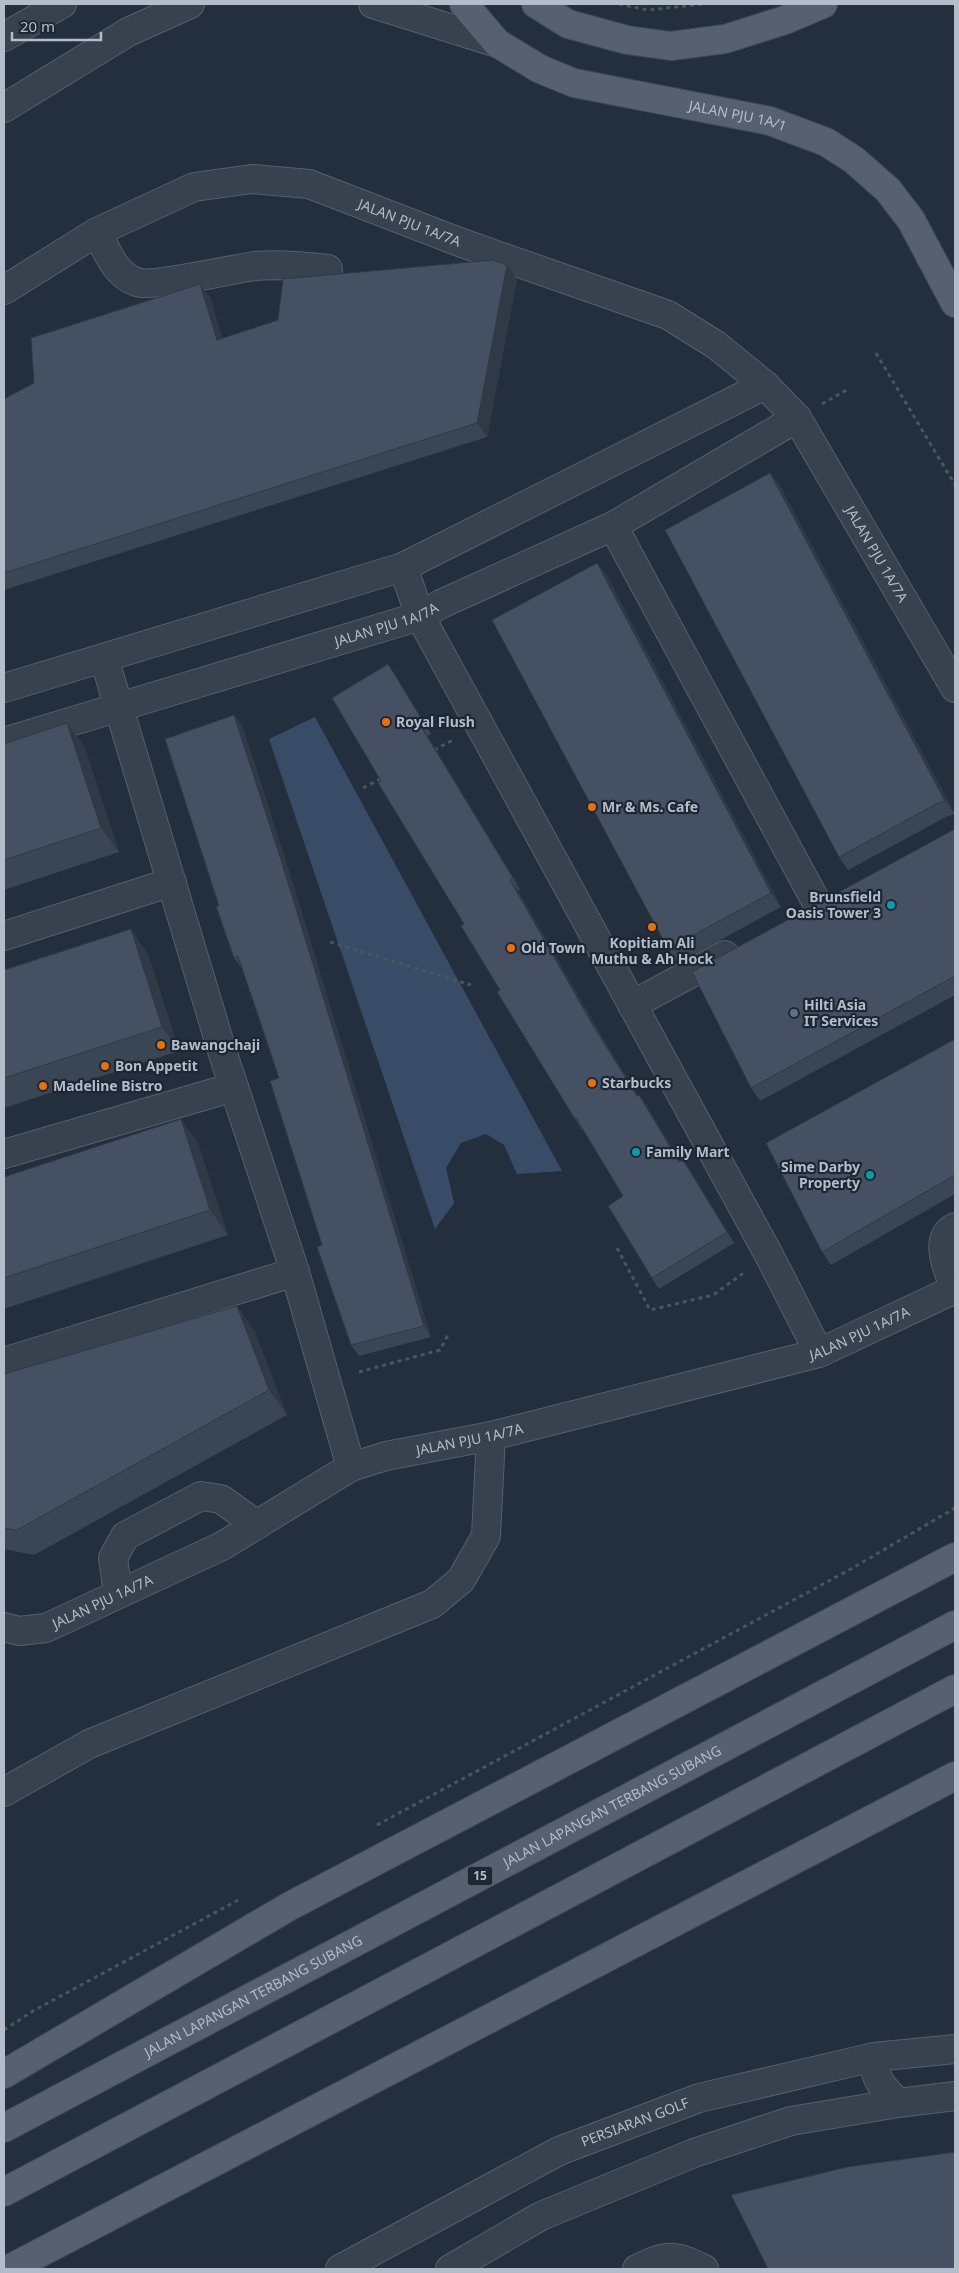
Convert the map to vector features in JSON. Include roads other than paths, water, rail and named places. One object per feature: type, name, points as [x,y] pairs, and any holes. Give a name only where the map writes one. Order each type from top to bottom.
[{"type":"main road","name":"JALAN PJU 1A/1","points":[[464,4],[498,42],[540,69],[574,83],[770,120],[826,142],[854,160],[888,190],[911,220],[955,303]]},
{"type":"main road","points":[[536,4],[568,24],[627,40],[671,46],[725,39],[785,20],[823,4]]},
{"type":"main road","points":[[4,2074],[290,1906],[955,1557]]},
{"type":"main road","name":"JALAN LAPANGAN TERBANG SUBANG","points":[[4,2128],[955,1625]]},
{"type":"main road","points":[[4,2192],[955,1689]]},
{"type":"main road","points":[[9,2269],[955,1776]]},
{"type":"street","points":[[4,37],[62,4]]},
{"type":"street","points":[[4,108],[128,32],[190,4]]},
{"type":"street","points":[[372,4],[498,42]]},
{"type":"street","name":"JALAN PJU 1A/7A","points":[[4,290],[97,232],[194,187],[252,179],[309,184],[462,243],[668,315],[716,345],[765,385],[797,418],[955,688]]},
{"type":"street","points":[[97,232],[113,263],[124,275],[138,283],[157,282],[256,266],[294,265],[328,269]]},
{"type":"street","points":[[4,688],[404,567],[765,385]]},
{"type":"street","name":"JALAN PJU 1A/7A","points":[[4,742],[420,616],[441,604],[613,526],[797,418]]},
{"type":"street","points":[[613,526],[818,905]]},
{"type":"street","points":[[404,567],[420,616],[769,1256],[819,1353]]},
{"type":"street","points":[[104,658],[234,1087],[295,1272],[351,1467]]},
{"type":"street","points":[[4,936],[172,882]]},
{"type":"street","points":[[792,918],[843,891]]},
{"type":"street","points":[[632,1005],[750,941]]},
{"type":"street","points":[[4,1154],[234,1087]]},
{"type":"street","points":[[955,1227],[945,1238],[944,1258],[955,1289]]},
{"type":"street","points":[[4,1362],[295,1272]]},
{"type":"street","name":"JALAN PJU 1A/7A","points":[[4,1627],[19,1631],[46,1628],[222,1546],[351,1467],[386,1456],[491,1436],[819,1353],[955,1289]]},
{"type":"street","points":[[4,1792],[89,1744],[432,1604],[460,1580],[486,1536],[491,1436]]},
{"type":"street","points":[[118,1594],[113,1558],[125,1536],[201,1496],[221,1499],[257,1525]]},
{"type":"street","name":"PERSIARAN GOLF","points":[[340,2269],[559,2151],[699,2098],[874,2058],[955,2048]]},
{"type":"street","points":[[874,2058],[874,2071],[882,2087],[898,2103]]},
{"type":"street","points":[[450,2269],[541,2216],[694,2153],[791,2121],[898,2103],[955,2096]]},
{"type":"street","points":[[637,2269],[658,2259],[681,2257],[704,2269]]},
{"type":"water","points":[[315,717],[562,1171],[517,1174],[504,1145],[486,1134],[461,1143],[446,1168],[454,1203],[435,1229],[269,739]]},
{"type":"place","name":"Royal Flush","points":[[386,722]]},
{"type":"place","name":"Mr & Ms. Cafe","points":[[592,807]]},
{"type":"place","name":"Brunsfield Oasis Tower 3","points":[[891,905]]},
{"type":"place","name":"Kopitiam Ali Muthu & Ah Hock","points":[[652,927]]},
{"type":"place","name":"Old Town","points":[[511,948]]},
{"type":"place","name":"Hilti Asia IT Services","points":[[794,1013]]},
{"type":"place","name":"Bawangchaji","points":[[161,1045]]},
{"type":"place","name":"Bon Appetit","points":[[105,1066]]},
{"type":"place","name":"Starbucks","points":[[592,1083]]},
{"type":"place","name":"Madeline Bistro","points":[[43,1086]]},
{"type":"place","name":"Family Mart","points":[[636,1152]]},
{"type":"place","name":"Sime Darby Property","points":[[870,1175]]}]
